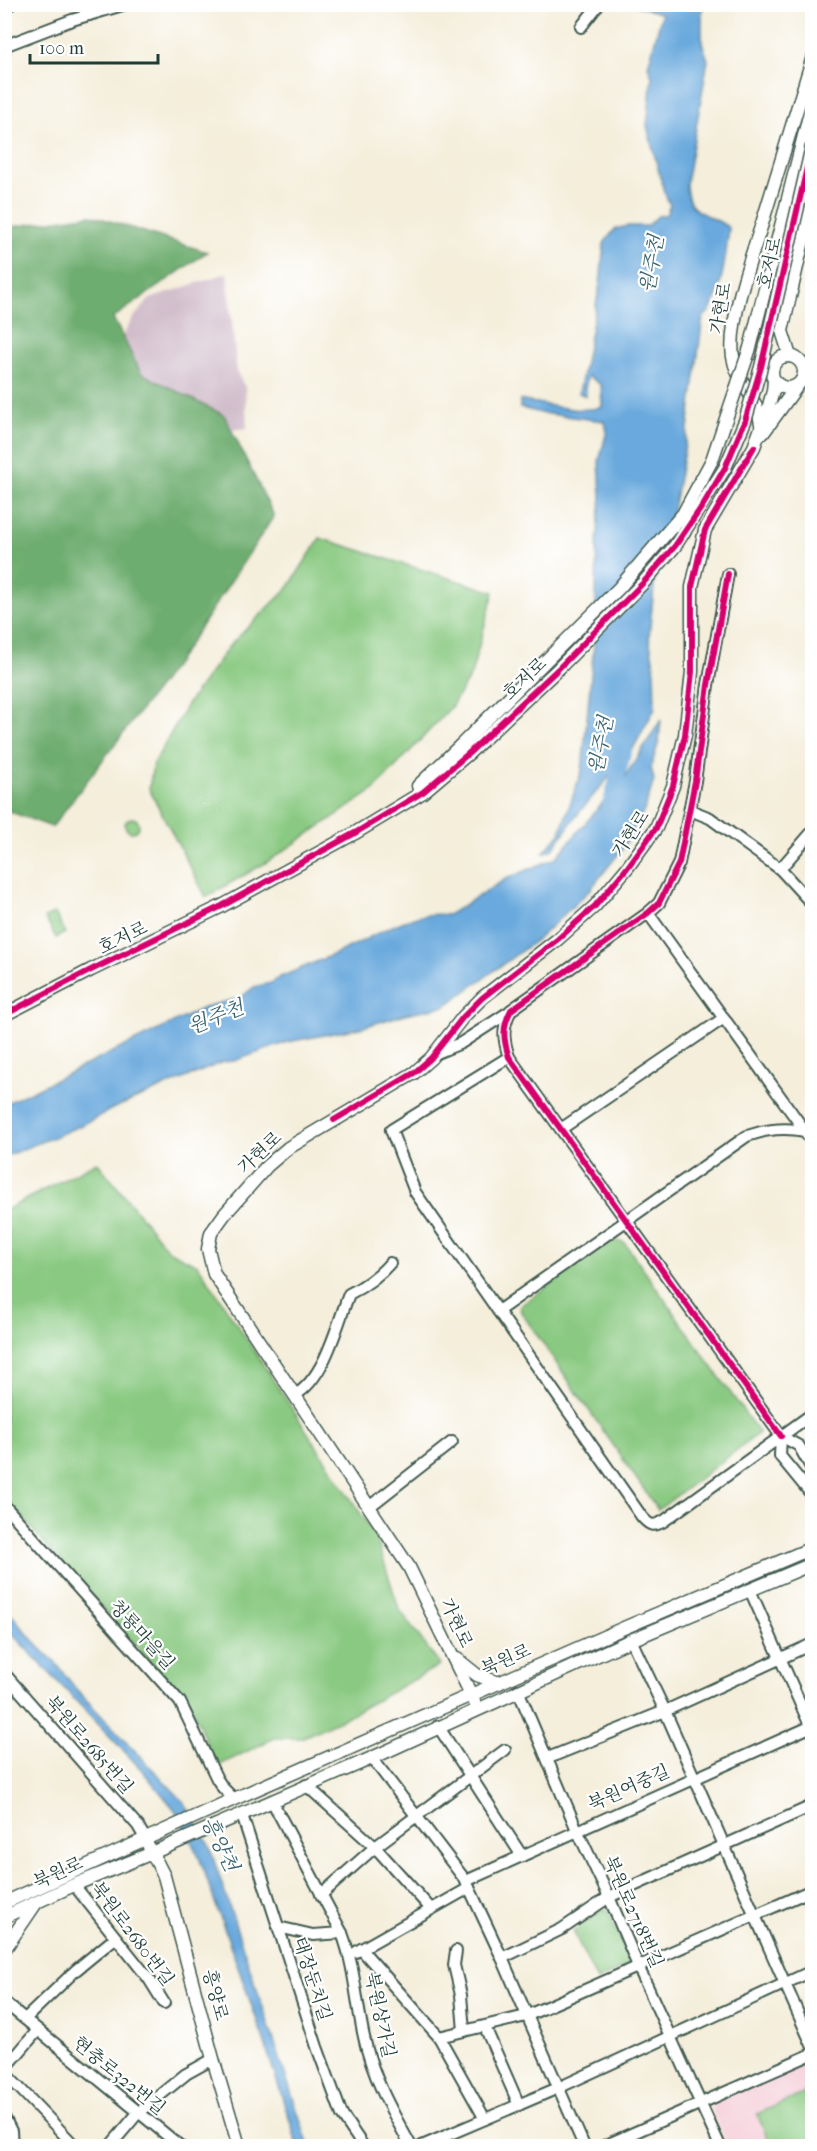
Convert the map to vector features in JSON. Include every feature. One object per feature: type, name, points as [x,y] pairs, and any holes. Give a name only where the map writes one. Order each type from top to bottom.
[{"type":"street","points":[[4,7],[11,4]]},
{"type":"street","points":[[79,4],[89,15]]},
{"type":"street","points":[[4,46],[126,4]]},
{"type":"street","points":[[581,27],[599,4]]},
{"type":"street","name":"가현로","points":[[478,1709],[409,1567],[214,1274],[208,1249],[211,1233],[267,1166],[288,1148],[414,1073],[434,1054],[463,1017],[482,998],[558,939],[595,906],[656,828],[673,786],[685,735],[692,672],[692,587],[705,530],[754,447],[761,424],[757,405],[743,383],[733,358],[735,325],[746,276],[813,60]]},
{"type":"street","name":"호저로","points":[[465,749],[619,588],[683,514],[712,460],[750,348],[813,104]]},
{"type":"street","name":"호저로","points":[[4,1015],[222,906],[355,833],[411,797],[418,787],[558,669],[643,583],[675,546],[725,468],[745,421],[761,367],[813,146]]},
{"type":"street","points":[[754,447],[804,377],[803,366],[793,356],[783,331],[813,202]]},
{"type":"street","points":[[761,424],[773,391],[772,370],[776,361],[780,357],[807,358],[813,356]]},
{"type":"street","points":[[774,380],[781,387],[786,388],[804,377]]},
{"type":"street","points":[[434,1054],[461,1043],[511,1010],[659,903],[679,863],[690,810],[708,685],[728,574]]},
{"type":"street","points":[[690,810],[710,818],[780,869],[813,904]]},
{"type":"street","points":[[780,869],[813,832]]},
{"type":"street","points":[[648,913],[813,1143]]},
{"type":"street","points":[[511,1010],[503,1033],[509,1057],[781,1437],[799,1446],[813,1469]]},
{"type":"street","points":[[561,1129],[724,1018]]},
{"type":"street","points":[[509,1057],[391,1130],[415,1192],[649,1525],[656,1526],[664,1521],[813,1414]]},
{"type":"street","points":[[498,1311],[747,1136],[765,1130],[788,1128],[805,1131]]},
{"type":"street","points":[[295,1395],[306,1389],[317,1373],[349,1294],[380,1275],[390,1263]]},
{"type":"street","points":[[781,1437],[780,1456],[813,1496]]},
{"type":"street","points":[[369,1506],[452,1442]]},
{"type":"street","name":"청룡마을길","points":[[4,1505],[180,1702],[217,1779],[234,1799]]},
{"type":"street","name":"북원로","points":[[4,1903],[471,1695],[813,1548]]},
{"type":"street","name":"북원로","points":[[4,1917],[372,1758],[631,1640],[813,1564]]},
{"type":"street","points":[[750,1590],[812,1727]]},
{"type":"street","name":"북원여중길","points":[[626,1627],[813,2045]]},
{"type":"street","points":[[548,1758],[665,1711],[813,1644]]},
{"type":"street","points":[[450,1653],[477,1675],[499,1683]]},
{"type":"street","name":"북원로2685번길","points":[[4,1673],[149,1839]]},
{"type":"street","name":"북원로2718번길","points":[[518,1690],[577,1830],[720,2146]]},
{"type":"street","points":[[438,1726],[522,1856]]},
{"type":"street","name":"북원여중길","points":[[522,1856],[812,1727]]},
{"type":"street","points":[[321,1895],[375,1847],[506,1750]]},
{"type":"street","points":[[372,1758],[467,1884],[584,2146]]},
{"type":"street","points":[[306,1785],[375,1847],[431,1909]]},
{"type":"street","name":"북원상가길","points":[[272,1801],[351,1955],[364,2038],[383,2096],[411,2146]]},
{"type":"street","points":[[502,1958],[562,1929],[609,1897],[813,1806]]},
{"type":"street","name":"태장둔치길","points":[[242,1815],[316,2047],[342,2115],[363,2146]]},
{"type":"street","name":"흥양로","points":[[149,1839],[164,1876],[239,2146]]},
{"type":"street","name":"북원상가길","points":[[351,1955],[431,1909],[467,1884],[522,1856]]},
{"type":"street","name":"북원로2680번길","points":[[74,1885],[149,1979],[164,2003]]},
{"type":"street","points":[[438,2037],[526,2016],[813,1890]]},
{"type":"street","points":[[4,1950],[36,1902]]},
{"type":"street","points":[[278,1927],[313,1935],[342,1934]]},
{"type":"street","points":[[25,2019],[76,1970],[115,1938]]},
{"type":"street","name":"북원상가길","points":[[362,1948],[438,2037],[486,2119]]},
{"type":"street","points":[[456,1951],[454,1965],[461,1995],[464,2031]]},
{"type":"street","points":[[422,2146],[558,2088],[813,1971]]},
{"type":"street","name":"현충로322번길","points":[[4,2002],[180,2146]]},
{"type":"street","points":[[485,2026],[519,2105]]},
{"type":"street","points":[[38,2030],[4,2071],[75,2146]]},
{"type":"street","points":[[604,2146],[813,2054]]},
{"type":"street","points":[[110,2146],[138,2113],[186,2074],[213,2059]]},
{"type":"street","points":[[4,2117],[11,2131],[12,2146]]},
{"type":"shaded area","points":[[227,273],[237,373],[245,387],[247,428],[189,435],[171,450],[121,339],[133,318],[150,299]]},
{"type":"shaded area","points":[[812,2058],[812,2146],[727,2146],[711,2109],[715,2102]]},
{"type":"green space","points":[[91,215],[207,252],[113,318],[141,373],[224,415],[274,516],[178,661],[52,827],[5,810],[5,228]]},
{"type":"green space","points":[[320,538],[494,592],[471,675],[451,707],[374,790],[267,862],[206,897],[149,789],[153,765],[188,703],[230,645],[288,588]]},
{"type":"green space","points":[[129,818],[135,818],[139,825],[135,832],[129,832],[125,828],[125,822]]},
{"type":"green space","points":[[55,913],[65,933],[56,938],[45,918]]},
{"type":"green space","points":[[97,1162],[168,1250],[198,1265],[376,1537],[399,1609],[440,1665],[346,1717],[301,1738],[274,1738],[216,1767],[193,1710],[5,1499],[4,1211]]},
{"type":"green space","points":[[609,1242],[624,1242],[759,1433],[658,1510],[521,1312],[520,1306]]},
{"type":"green space","points":[[604,1909],[608,1911],[631,1964],[597,1981],[573,1931]]},
{"type":"green space","points":[[812,2090],[812,2146],[771,2146],[757,2114]]},
{"type":"water","points":[[635,5],[702,5],[702,43],[708,60],[686,184],[687,195],[694,208],[729,228],[719,290],[709,311],[703,317],[688,429],[665,554],[657,558],[649,637],[654,665],[655,708],[634,747],[573,820],[553,849],[543,853],[560,833],[582,770],[595,633],[597,541],[601,497],[599,461],[607,431],[604,421],[520,408],[520,400],[572,409],[602,407],[601,385],[588,376],[586,396],[579,393],[600,284],[604,243],[615,229],[647,226],[658,216],[666,215],[670,205],[664,192],[647,126],[652,77],[648,66],[662,14]]},
{"type":"water","points":[[661,720],[659,741],[651,767],[654,780],[645,809],[623,848],[590,890],[538,939],[445,1006],[409,1013],[360,1028],[288,1042],[234,1061],[223,1062],[112,1109],[73,1129],[5,1156],[5,1104],[208,1006],[240,998],[254,987],[271,983],[398,923],[435,914],[448,915],[506,879],[556,858],[626,775]]},
{"type":"water","points":[[4,1605],[76,1689],[184,1802],[209,1845],[309,2146],[298,2146],[263,2038],[199,1857],[175,1810],[140,1768],[16,1638],[5,1624]]},
{"type":"waterway","name":"원주천","points":[[609,808],[626,744]]},
{"type":"cycle path","points":[[4,1015],[222,906],[355,833],[423,792],[469,753],[558,669],[643,583],[675,546],[703,505],[725,468],[745,421],[761,367],[812,146]]},
{"type":"cycle path","points":[[334,1120],[414,1073],[431,1058],[463,1017],[482,998],[558,939],[595,906],[656,828],[673,786],[685,735],[692,672],[692,587],[705,530],[754,447]]},
{"type":"cycle path","points":[[728,574],[708,685],[695,781],[679,863],[659,903],[648,913],[511,1010],[506,1022],[505,1039],[509,1057],[781,1436]]},
{"type":"water label","name":"흥양천","points":[[220,1844]]}]
